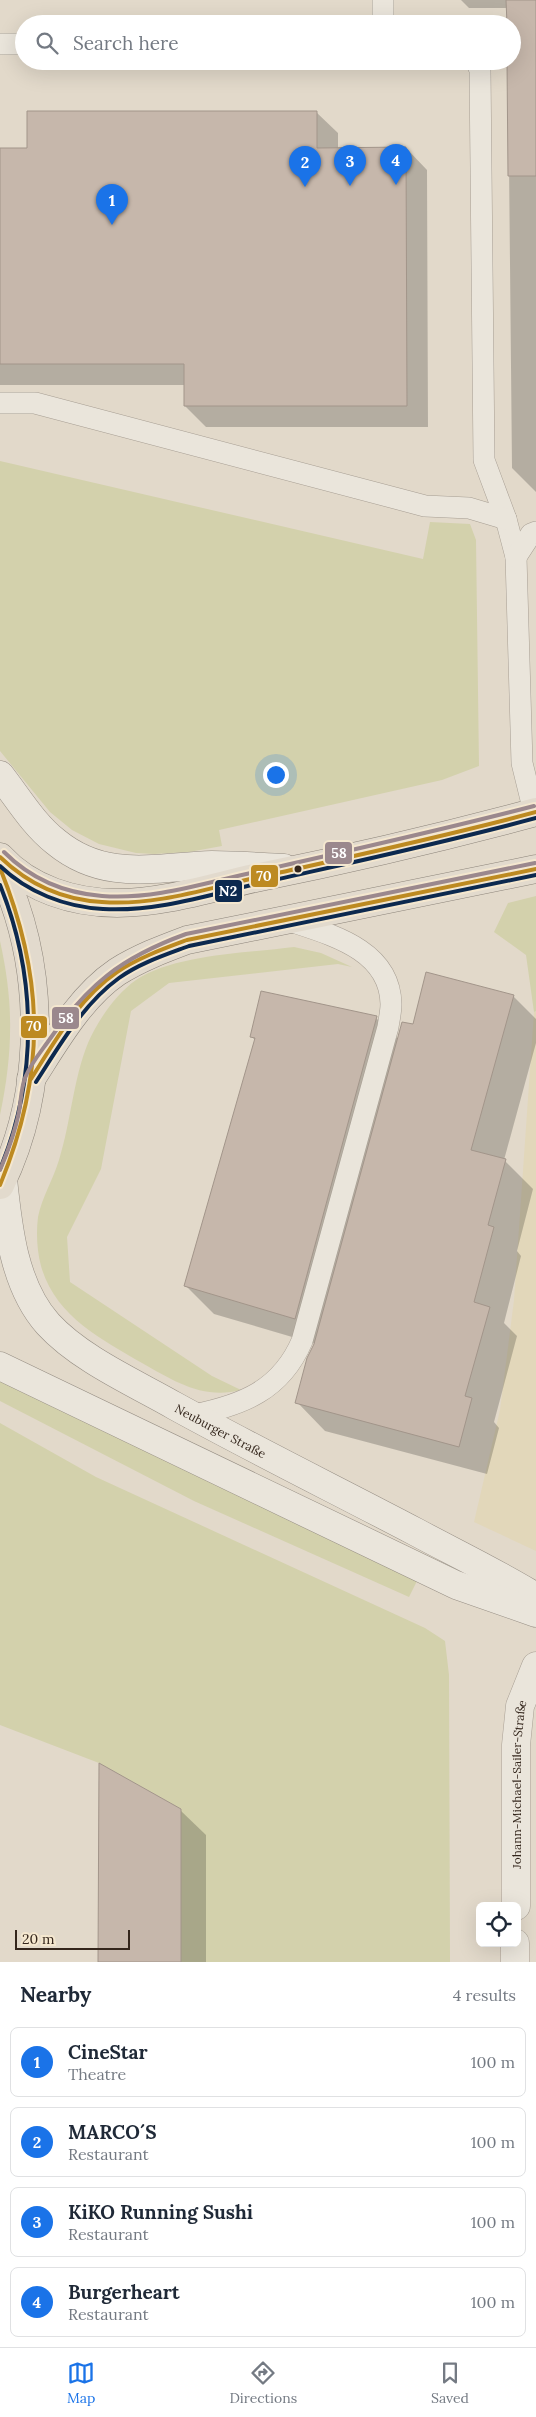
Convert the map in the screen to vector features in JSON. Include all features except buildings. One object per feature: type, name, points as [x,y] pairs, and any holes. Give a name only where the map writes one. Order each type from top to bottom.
[{"type":"main road","points":[[0,775],[34,820],[54,841],[72,855],[96,865],[142,871],[212,866],[298,869]]},
{"type":"main road","points":[[0,857],[13,871],[33,884],[77,898],[117,903],[167,897],[298,869],[464,832],[535,812]]},
{"type":"main road","points":[[0,868],[16,908],[31,976],[34,1044],[31,1079],[25,1113],[2,1182]]},
{"type":"main road","points":[[31,1079],[75,1015],[93,993],[116,973],[138,960],[187,940],[290,921],[536,869]]},
{"type":"main road","name":"Neuburger Straße","points":[[2,1182],[13,1248],[20,1273],[37,1308],[48,1324],[89,1356],[193,1416],[464,1556],[536,1597]]},
{"type":"main road","points":[[0,1366],[448,1581],[536,1613]]},
{"type":"main road","name":"Johann-Michael-Sailer-Straße","points":[[516,1902],[516,1745],[520,1706],[536,1666]]},
{"type":"main road","points":[[516,1947],[516,1962]]},
{"type":"lane","points":[[383,0],[383,15]]},
{"type":"lane","points":[[0,44],[15,44]]},
{"type":"lane","points":[[480,70],[484,460],[506,519],[516,557],[522,763],[535,812]]},
{"type":"lane","points":[[0,404],[35,402],[425,506],[469,508],[506,519]]},
{"type":"lane","points":[[516,557],[531,534],[536,532]]},
{"type":"lane","points":[[193,1416],[227,1407],[255,1396],[276,1380],[294,1361],[302,1341],[388,1028],[391,1004],[385,979],[378,965],[362,951],[344,940],[290,921]]},
{"type":"shaded area","points":[[0,461],[423,559],[430,522],[470,524],[476,540],[479,766],[442,780],[219,830],[222,846],[189,852],[136,853],[99,844],[72,830],[50,812],[0,751]]},
{"type":"shaded area","points":[[536,896],[536,1011],[534,1012],[526,955],[494,932],[508,903]]},
{"type":"shaded area","points":[[0,941],[8,986],[10,1028],[7,1070],[0,1115]]},
{"type":"shaded area","points":[[294,947],[321,953],[352,967],[338,964],[169,983],[131,1011],[101,1169],[67,1237],[70,1282],[212,1376],[241,1390],[214,1393],[201,1391],[177,1382],[126,1354],[96,1335],[68,1312],[48,1284],[41,1266],[37,1242],[38,1217],[59,1160],[79,1072],[88,1043],[102,1017],[121,993],[136,980],[152,971],[171,965],[212,956]]},
{"type":"shaded area","points":[[536,1011],[536,1551],[474,1522],[500,1410],[514,1300],[534,1012]]},
{"type":"shaded area","points":[[0,1377],[418,1579],[409,1597],[194,1501],[0,1401]]},
{"type":"shaded area","points":[[0,1423],[96,1477],[425,1628],[445,1641],[449,1675],[450,1962],[181,1962],[181,1809],[99,1763],[0,1725]]},
{"type":"transit line","name":"58","points":[[4,852],[25,870],[61,888],[74,892],[121,897],[160,893],[198,885],[430,832],[534,806]]},
{"type":"transit line","name":"70","points":[[0,857],[34,883],[60,894],[88,901],[121,903],[160,899],[198,891],[536,812]]},
{"type":"transit line","name":"N2","points":[[0,866],[34,891],[61,901],[89,908],[142,908],[199,898],[536,818]]},
{"type":"transit line","name":"58","points":[[0,1170],[15,1127],[24,1082],[35,1060],[76,1005],[91,989],[142,953],[186,934],[535,863]]},
{"type":"transit line","name":"70","points":[[0,868],[15,909],[25,949],[32,988],[34,1026],[32,1065],[26,1104],[15,1144],[0,1185]]},
{"type":"transit line","name":"70","points":[[31,1079],[69,1021],[91,994],[117,972],[133,962],[160,950],[187,940],[536,869]]},
{"type":"transit line","name":"N2","points":[[36,1082],[63,1040],[94,1000],[119,978],[153,960],[189,946],[536,875]]},
{"type":"transit line","name":"N2","points":[[0,885],[21,955],[28,1027],[21,1099],[0,1169]]},
{"type":"place","name":"Burgerheart","points":[[396,185]]},
{"type":"place","name":"KiKO Running Sushi","points":[[350,186]]},
{"type":"place","name":"MARCO´S","points":[[305,187]]},
{"type":"place","name":"CineStar","points":[[112,225]]}]
